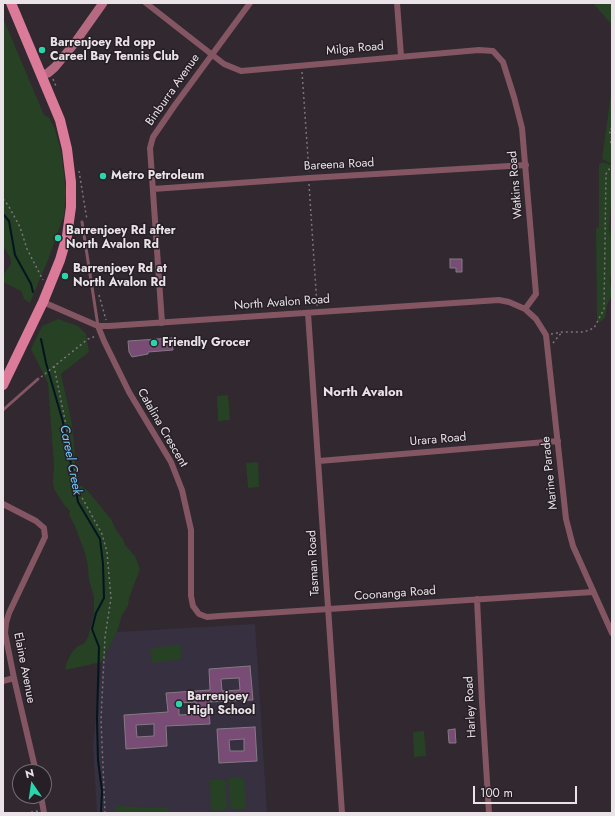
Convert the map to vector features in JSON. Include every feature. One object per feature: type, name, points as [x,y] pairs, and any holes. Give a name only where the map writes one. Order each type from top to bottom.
[{"type":"main road","points":[[3,386],[43,302],[60,260],[67,236],[71,207],[71,182],[66,142],[60,120],[46,73],[11,3]]},
{"type":"main road","points":[[46,73],[74,44],[103,3]]},
{"type":"street","name":"Milga Road","points":[[146,3],[224,64],[241,71],[479,50],[493,51],[501,58]]},
{"type":"street","name":"Binburra Avenue","points":[[162,323],[150,148],[154,137],[250,3]]},
{"type":"street","points":[[397,3],[401,56]]},
{"type":"street","name":"Watkins Road","points":[[501,58],[505,66],[522,128],[526,166],[536,294],[525,309]]},
{"type":"street","name":"Bareena Road","points":[[153,189],[309,178],[526,166]]},
{"type":"street","name":"North Avalon Road","points":[[43,302],[98,326],[499,300],[509,302],[525,309]]},
{"type":"street","name":"Marine Parade","points":[[525,309],[536,320],[546,335],[566,519],[573,546],[612,633]]},
{"type":"street","name":"Tasman Road","points":[[308,313],[342,813]]},
{"type":"street","name":"Catalina Crescent","points":[[98,326],[129,392],[171,462],[182,490],[191,530],[191,596],[193,606],[199,614]]},
{"type":"street","name":"Urara Road","points":[[319,461],[558,441]]},
{"type":"street","name":"Elaine Avenue","points":[[3,504],[36,521],[44,528],[45,537],[9,613],[6,623],[6,634],[14,678],[34,764]]},
{"type":"street","name":"Coonanga Road","points":[[199,614],[207,617],[213,617],[593,592]]},
{"type":"street","name":"Harley Road","points":[[477,599],[489,813]]},
{"type":"street","points":[[3,681],[14,678]]},
{"type":"lane","points":[[82,222],[98,326]]},
{"type":"lane","points":[[3,410],[38,379]]},
{"type":"path","points":[[301,65],[317,312]]},
{"type":"path","points":[[46,73],[57,89]]},
{"type":"path","points":[[612,128],[609,132],[612,136],[610,141],[612,144]]},
{"type":"path","points":[[546,335],[563,332],[584,332],[594,328],[604,309],[606,174],[612,165]]},
{"type":"path","points":[[78,168],[88,226]]},
{"type":"path","points":[[3,199],[20,227],[26,249],[43,279],[42,286]]},
{"type":"path","points":[[97,289],[109,326]]},
{"type":"path","points":[[548,349],[563,332]]},
{"type":"path","points":[[44,374],[88,339],[101,334]]},
{"type":"path","points":[[54,366],[80,494],[102,534],[107,552],[111,598],[105,637],[101,720],[105,813]]},
{"type":"path","points":[[26,813],[44,812]]},
{"type":"shaded area","name":"Barrenjoey High School","points":[[255,624],[267,813],[97,813],[93,745],[102,662],[117,632]]},
{"type":"green space","points":[[593,3],[612,3],[612,25]]},
{"type":"green space","points":[[3,18],[44,115],[49,118],[55,129],[61,151],[66,191],[64,215],[48,260],[30,303],[24,299],[21,291],[3,282],[3,275],[11,264],[10,257],[3,246]]},
{"type":"green space","points":[[612,87],[612,164],[602,159]]},
{"type":"green space","points":[[602,162],[612,165],[609,231],[610,235],[612,210],[612,237],[610,237],[612,239],[612,275],[610,280],[612,295],[607,305],[605,318],[600,322],[597,321],[596,228],[599,227],[599,165]]},
{"type":"green space","points":[[58,319],[78,326],[86,334],[89,352],[61,374],[71,419],[74,441],[76,482],[87,490],[111,519],[125,545],[135,556],[140,569],[129,598],[128,606],[122,615],[117,632],[102,662],[65,670],[72,652],[78,646],[85,643],[88,637],[94,614],[94,597],[89,580],[85,553],[75,526],[69,515],[70,511],[54,489],[54,466],[48,383],[31,349],[42,326]]},
{"type":"green space","points":[[228,395],[230,420],[218,421],[217,396]]},
{"type":"green space","points":[[258,462],[259,487],[248,488],[246,463]]},
{"type":"green space","points":[[180,644],[182,659],[152,663],[150,649]]},
{"type":"green space","points":[[424,731],[426,756],[414,757],[413,732]]},
{"type":"green space","points":[[244,777],[246,809],[231,810],[228,778]]},
{"type":"green space","points":[[225,779],[227,810],[211,811],[210,780]]},
{"type":"green space","points":[[115,806],[168,808],[168,813],[115,813]]},
{"type":"building","points":[[450,259],[462,259],[462,272],[456,272],[456,268],[450,268]]},
{"type":"building","points":[[172,338],[173,350],[148,352],[148,354],[132,357],[129,352],[128,341]]},
{"type":"building","points":[[250,666],[253,700],[208,702],[210,724],[166,726],[167,746],[126,749],[124,715],[168,712],[166,693],[210,690],[209,669]],"holes":[[[239,678],[240,690],[222,691],[221,679]],[[196,702],[197,714],[179,715],[179,703]],[[154,724],[154,736],[137,737],[136,725]]]},
{"type":"building","points":[[255,727],[257,761],[219,763],[217,729]],"holes":[[[244,739],[244,751],[230,751],[229,740]]]},
{"type":"building","points":[[455,729],[456,743],[449,743],[448,730]]},
{"type":"waterway","name":"Careel Creek","points":[[3,214],[9,221],[15,255],[31,284],[33,292]]},
{"type":"waterway","name":"Careel Creek","points":[[41,339],[46,363],[63,422],[78,502],[100,539],[103,564],[104,598],[96,613],[92,629],[99,647],[97,719],[98,760],[102,791],[101,813]]},
{"type":"place","name":"Barrenjoey Rd opp Careel Bay Tennis Club","points":[[42,50]]},
{"type":"place","name":"Metro Petroleum","points":[[103,176]]},
{"type":"place","name":"Barrenjoey Rd after North Avalon Rd","points":[[58,238]]},
{"type":"place","name":"Barrenjoey Rd at North Avalon Rd","points":[[65,276]]},
{"type":"place","name":"Friendly Grocer","points":[[154,343]]},
{"type":"place","name":"Barrenjoey High School","points":[[179,704]]},
{"type":"district","name":"North Avalon","points":[[363,393]]}]
